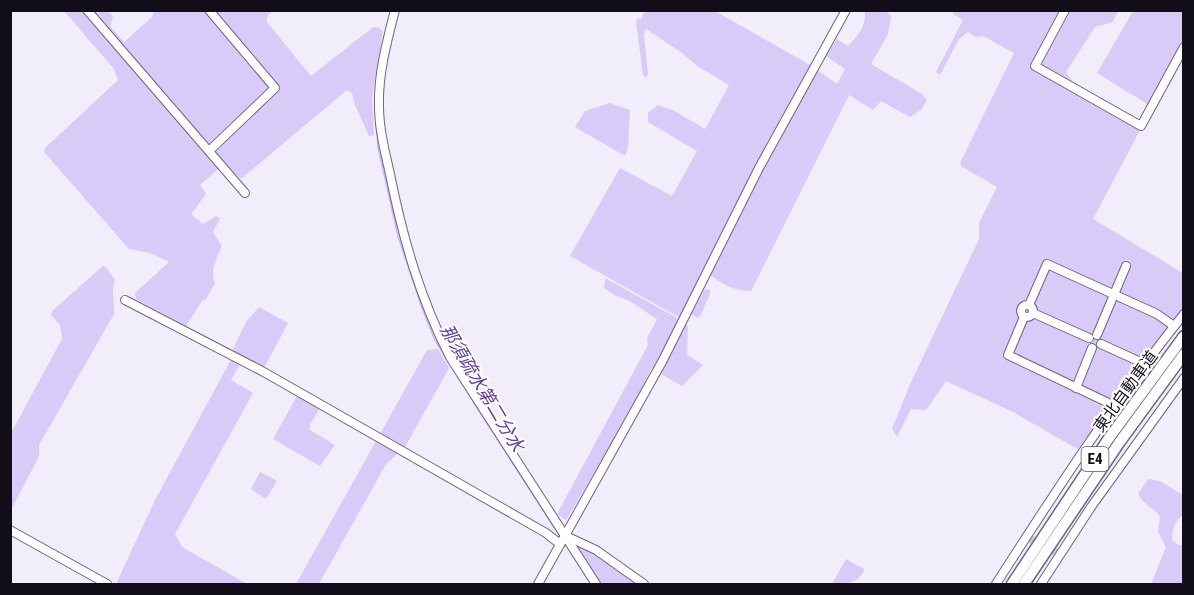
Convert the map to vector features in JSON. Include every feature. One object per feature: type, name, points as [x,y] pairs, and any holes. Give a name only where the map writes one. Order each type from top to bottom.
[{"type":"highway","name":"東北自動車道","points":[[1012,585],[1109,438],[1184,336]]},
{"type":"highway","name":"東北自動車道","points":[[1024,585],[1073,510],[1184,354]]},
{"type":"street","points":[[87,10],[245,193]]},
{"type":"street","points":[[209,10],[276,88],[209,151]]},
{"type":"street","points":[[395,10],[382,67],[379,105],[382,136],[410,261],[435,328],[450,357],[596,585]]},
{"type":"street","points":[[538,585],[663,360],[759,168],[846,10]]},
{"type":"street","points":[[1065,10],[1035,66],[1141,126],[1184,47]]},
{"type":"street","points":[[1029,305],[1047,264],[1157,314],[1174,326]]},
{"type":"street","points":[[1097,335],[1126,266]]},
{"type":"street","points":[[125,300],[262,371],[546,532],[561,544]]},
{"type":"street","points":[[1029,305],[1033,308],[1033,313]]},
{"type":"street","points":[[1024,317],[1021,307],[1029,305]]},
{"type":"street","points":[[1024,317],[1033,313]]},
{"type":"street","points":[[1033,313],[1089,338]]},
{"type":"street","points":[[996,585],[1115,406],[1184,314]]},
{"type":"street","points":[[1024,317],[1008,356],[1115,406]]},
{"type":"street","points":[[1089,338],[1097,335]]},
{"type":"street","points":[[1097,335],[1101,344]]},
{"type":"street","points":[[1089,338],[1092,348]]},
{"type":"street","points":[[1101,344],[1145,364]]},
{"type":"street","points":[[1092,348],[1101,344]]},
{"type":"street","points":[[1076,388],[1092,348]]},
{"type":"street","points":[[1041,585],[1058,553],[1184,378]]},
{"type":"street","points":[[10,530],[107,585]]},
{"type":"street","points":[[566,536],[596,550],[644,585]]},
{"type":"shaded area","points":[[248,10],[249,12],[273,11],[268,15],[266,21],[311,76],[373,27],[378,27],[383,31],[372,98],[374,135],[369,136],[352,93],[347,90],[242,178],[239,178],[225,163],[200,185],[206,194],[191,214],[203,224],[216,216],[220,218],[213,232],[222,246],[213,269],[215,283],[186,326],[136,299],[135,293],[169,262],[150,253],[129,249],[44,152],[45,148],[118,80],[114,69],[64,11],[108,11],[113,16],[110,26],[124,42],[152,17],[154,11]]},
{"type":"shaded area","points":[[645,11],[715,11],[810,65],[837,84],[845,69],[826,56],[837,39],[848,46],[861,30],[865,11],[886,11],[891,16],[888,34],[871,64],[922,94],[927,100],[921,110],[910,117],[881,101],[873,110],[849,95],[751,291],[727,286],[707,272],[682,319],[570,256],[620,168],[672,196],[697,151],[648,122],[648,113],[658,105],[673,110],[705,129],[729,85],[697,66],[646,29],[644,35],[648,73],[647,77],[643,76],[636,22],[638,18],[641,19]]},
{"type":"shaded area","points":[[954,11],[1118,11],[1113,22],[1095,27],[1066,72],[1084,99],[1140,130],[1093,219],[1183,273],[1183,308],[1079,450],[1013,412],[946,381],[926,410],[911,409],[897,437],[892,429],[911,382],[979,239],[979,223],[997,187],[961,166],[960,163],[1014,53],[983,36],[976,37],[968,32],[959,39],[940,75],[936,72],[963,20],[953,14]]},
{"type":"shaded area","points":[[1133,11],[1183,11],[1183,41],[1149,105],[1097,73]]},
{"type":"shaded area","points":[[610,103],[630,110],[628,148],[625,156],[575,127],[585,111]]},
{"type":"shaded area","points":[[103,266],[115,280],[114,314],[39,445],[39,456],[11,510],[11,433],[62,339],[60,325],[51,315],[52,311]]},
{"type":"shaded area","points":[[605,278],[688,326],[687,355],[703,365],[682,386],[651,368],[637,401],[566,520],[557,514],[648,345],[647,338],[657,319],[604,288]]},
{"type":"shaded area","points":[[705,289],[710,290],[710,294],[701,315],[697,318],[691,314]]},
{"type":"shaded area","points":[[259,307],[288,323],[264,368],[243,359],[231,380],[253,393],[175,534],[182,547],[247,584],[116,584],[155,500],[234,354],[233,349],[246,322]]},
{"type":"shaded area","points":[[438,349],[449,368],[405,447],[386,464],[319,584],[296,584],[427,350]]},
{"type":"shaded area","points":[[297,396],[320,408],[310,424],[310,430],[335,445],[320,466],[273,439]]},
{"type":"shaded area","points":[[260,472],[277,481],[266,499],[251,489]]},
{"type":"shaded area","points":[[1148,479],[1160,481],[1183,495],[1183,515],[1174,526],[1172,540],[1183,546],[1183,584],[1151,584],[1166,547],[1158,532],[1160,516],[1138,494]]},
{"type":"shaded area","points":[[575,542],[582,544],[641,584],[598,584],[574,546]]},
{"type":"shaded area","points":[[846,559],[864,569],[862,574],[851,582],[832,584]]},
{"type":"waterway","name":"那須疏水第二分水","points":[[375,107],[376,88]]},
{"type":"waterway","name":"那須疏水第二分水","points":[[376,123],[378,147],[398,236],[435,340],[561,538]]},
{"type":"waterway","name":"那須疏水第二分水","points":[[564,542],[591,584]]},
{"type":"tunnel","points":[[1030,539],[1056,552]]}]
